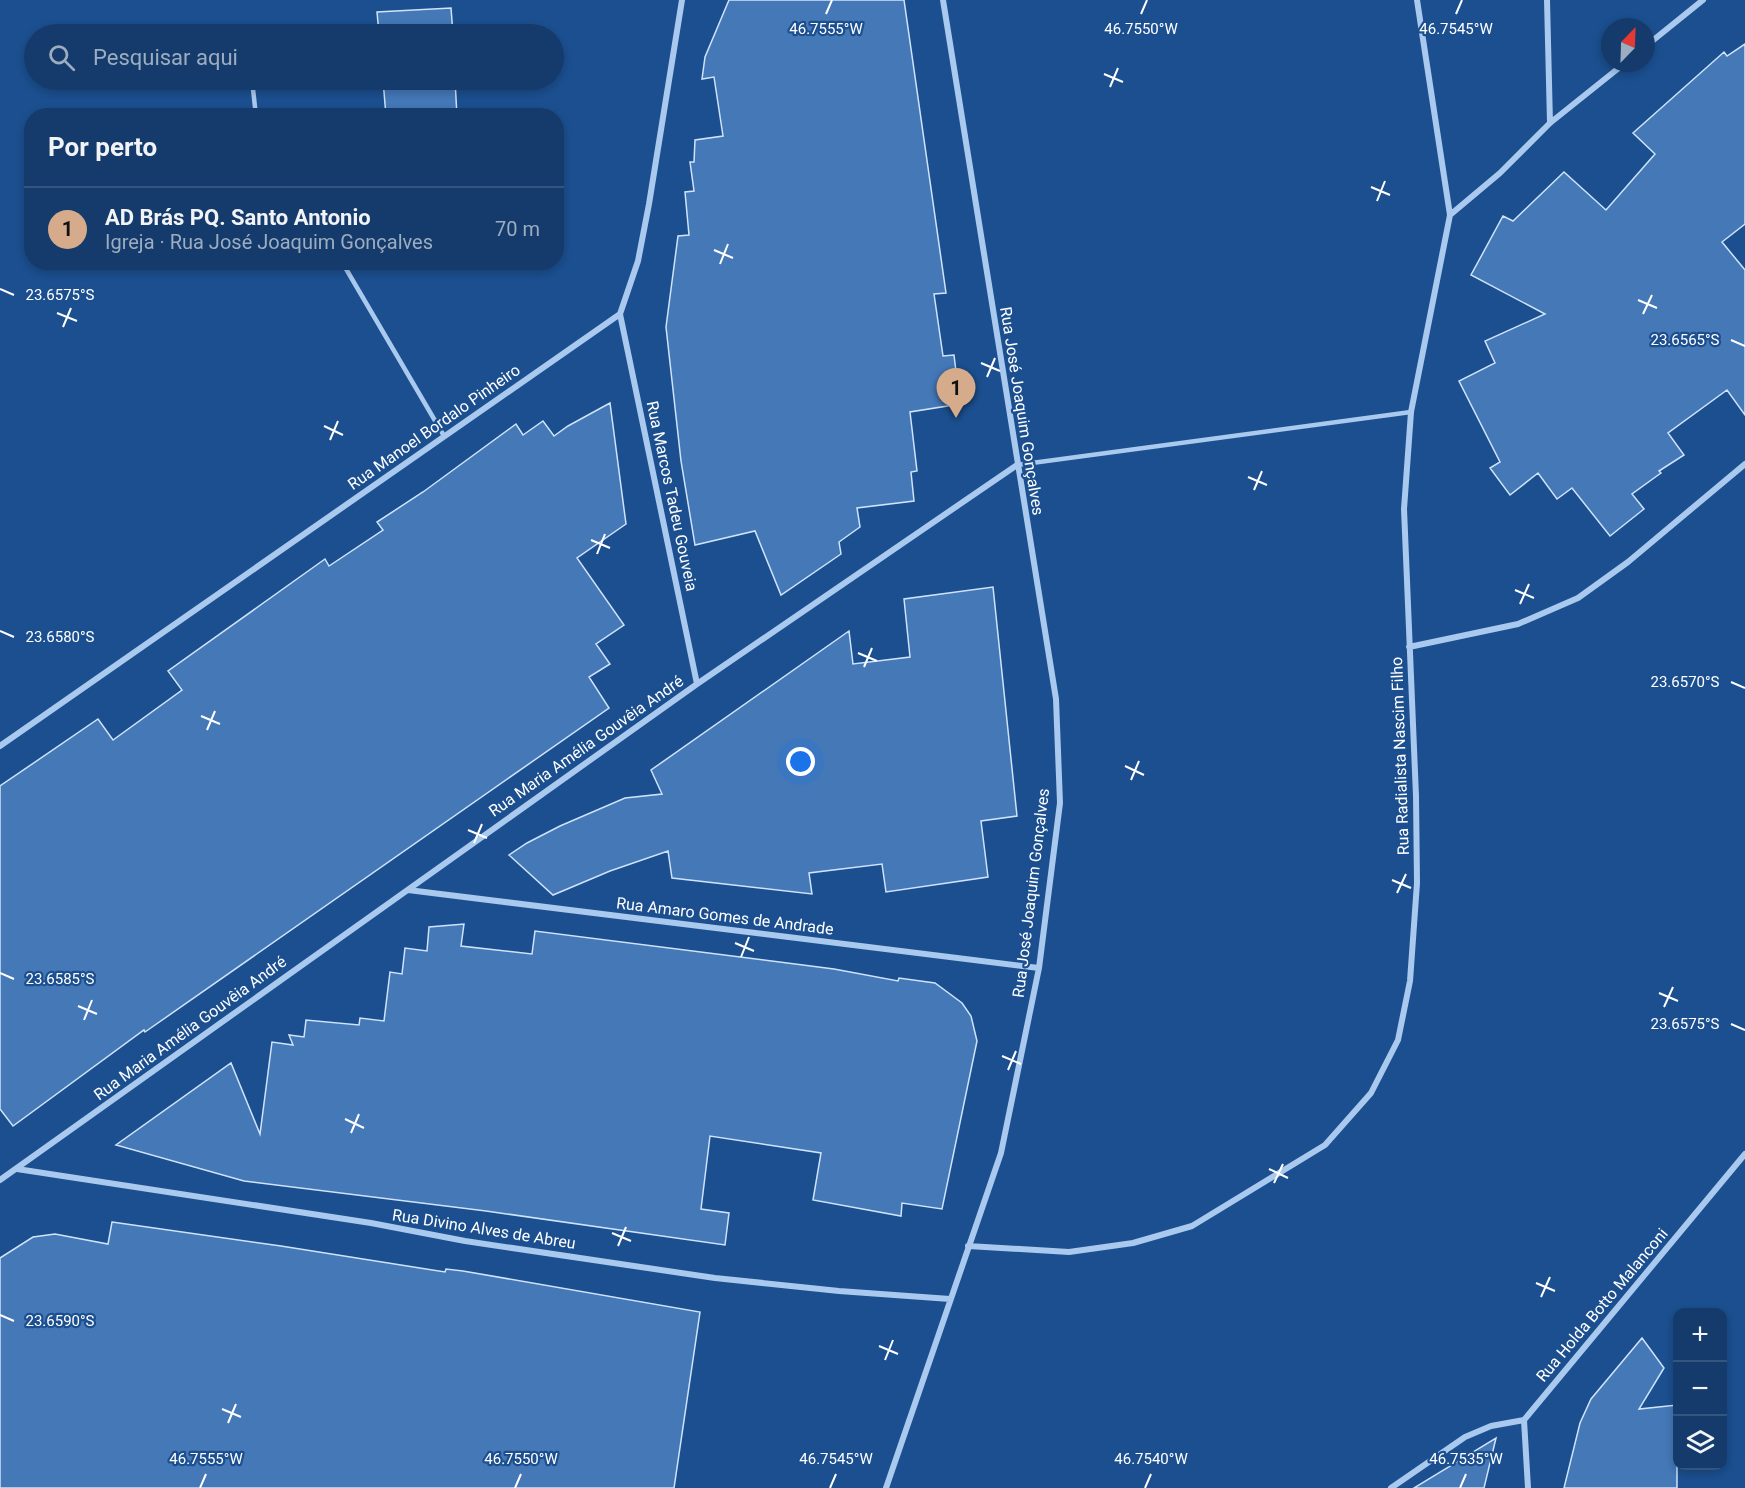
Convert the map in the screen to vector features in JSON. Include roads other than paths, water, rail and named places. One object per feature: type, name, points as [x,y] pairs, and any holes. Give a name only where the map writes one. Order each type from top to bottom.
[{"type":"street","points":[[620,314],[638,261],[682,0]]},
{"type":"street","name":"Rua José Joaquim Gonçalves","points":[[886,1488],[1001,1153],[1039,968],[1060,803],[1056,699],[943,0]]},
{"type":"street","name":"Rua Radialista Nascim Filho","points":[[969,1246],[1069,1252],[1132,1243],[1192,1226],[1325,1145],[1371,1093],[1398,1040],[1410,981],[1417,884],[1416,796],[1404,509],[1411,412],[1450,215],[1418,0]]},
{"type":"street","points":[[1547,0],[1550,123]]},
{"type":"street","points":[[1655,39],[1703,0]]},
{"type":"street","points":[[1450,215],[1500,173],[1550,123],[1614,72]]},
{"type":"street","name":"Rua Manoel Bordalo Pinheiro","points":[[0,746],[620,314]]},
{"type":"street","name":"Rua Marcos Tadeu Gouveia","points":[[620,314],[698,684]]},
{"type":"street","points":[[1409,647],[1518,624],[1578,598],[1628,562],[1745,464]]},
{"type":"street","name":"Rua Maria Amélia Gouvêia André","points":[[0,1180],[698,684],[1017,465]]},
{"type":"street","name":"Rua Amaro Gomes de Andrade","points":[[408,890],[1039,968]]},
{"type":"street","name":"Rua Holda Botto Malanconi","points":[[1524,1420],[1745,1154]]},
{"type":"street","name":"Rua Divino Alves de Abreu","points":[[17,1169],[371,1223],[465,1241],[715,1278],[839,1291],[950,1299]]},
{"type":"street","points":[[1391,1488],[1466,1437],[1491,1426],[1524,1420],[1528,1488]]},
{"type":"lane","points":[[253,90],[255,108]]},
{"type":"lane","points":[[347,270],[444,436]]},
{"type":"lane","points":[[1017,465],[1411,412]]},
{"type":"place","name":"AD Brás PQ. Santo Antonio","points":[[956,418]]}]
